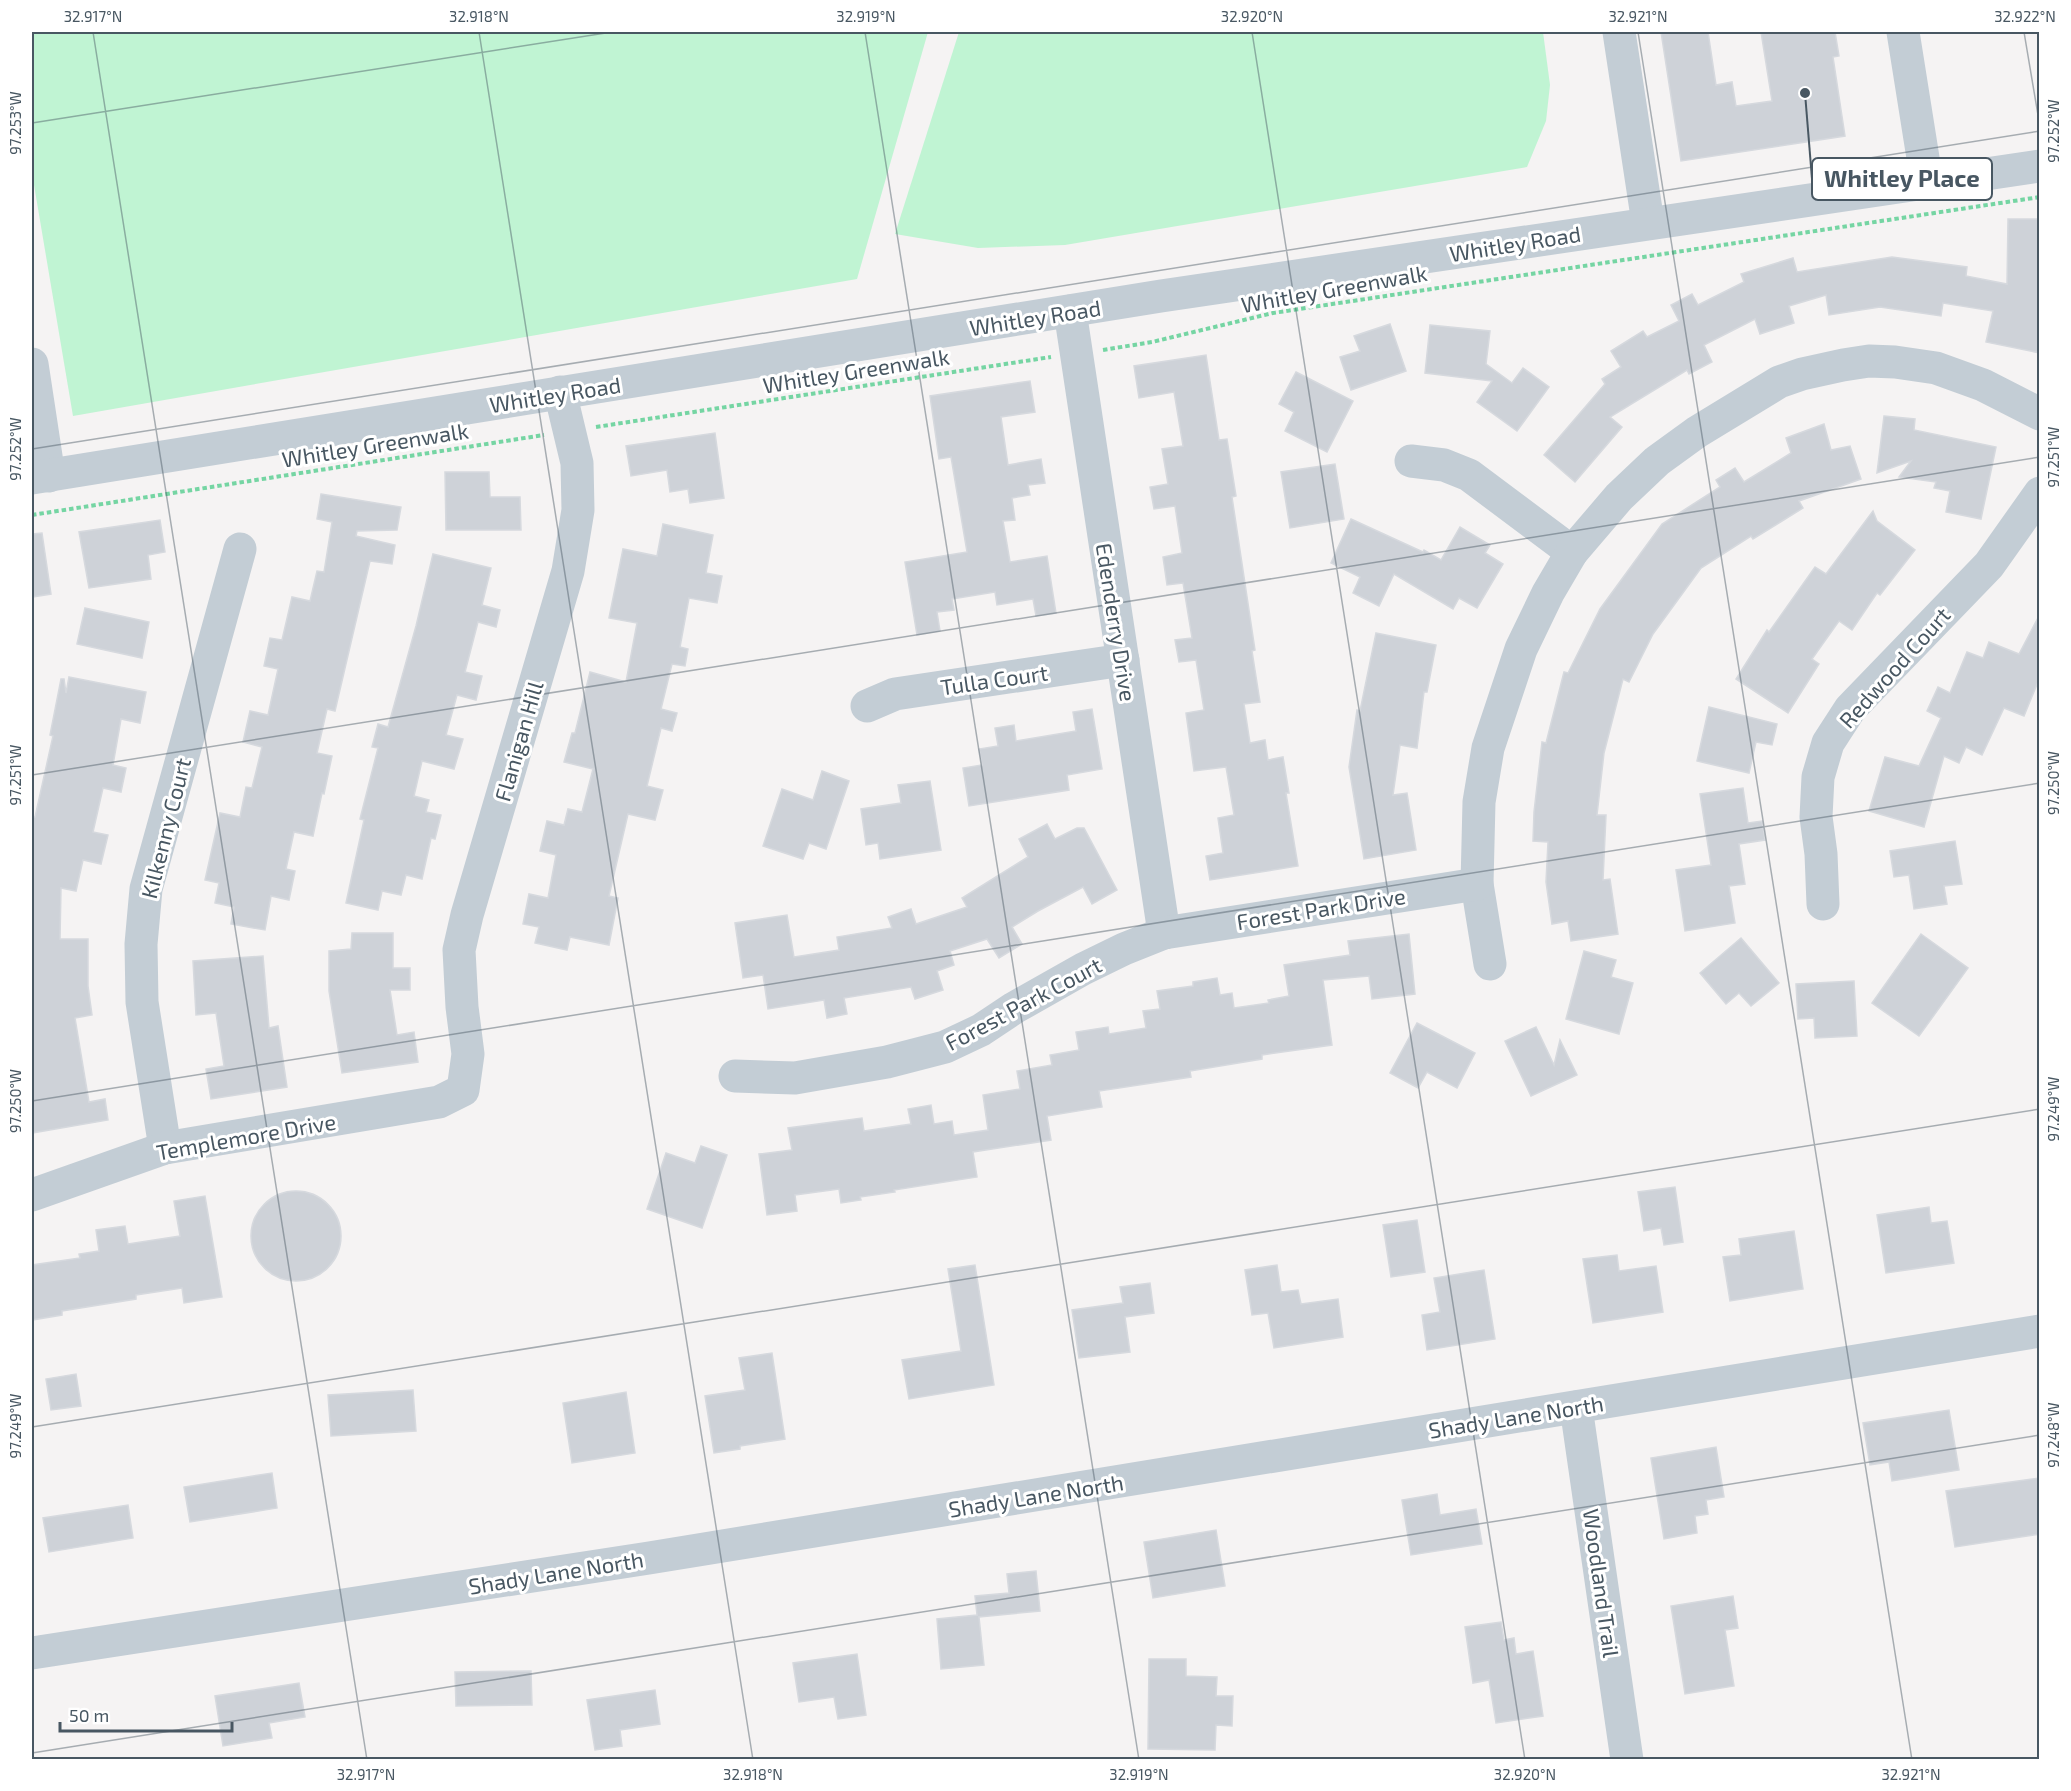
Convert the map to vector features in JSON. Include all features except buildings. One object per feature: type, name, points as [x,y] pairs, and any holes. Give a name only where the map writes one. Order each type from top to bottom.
[{"type":"street","points":[[1619,32],[1648,223]]},
{"type":"street","points":[[1903,32],[1927,183]]},
{"type":"street","name":"Whitley Road","points":[[40,477],[1070,311],[2040,166]]},
{"type":"street","name":"Edenderry Drive","points":[[1070,311],[1164,933]]},
{"type":"street","points":[[1490,964],[1478,884],[1479,802],[1488,748],[1521,649],[1548,593],[1572,552],[1619,496],[1657,461],[1697,432],[1779,382],[1802,374],[1869,361],[1936,368],[1983,386],[2040,414]]},
{"type":"street","points":[[32,364],[40,477]]},
{"type":"street","name":"Flanigan Hill","points":[[463,1090],[468,1054],[462,1007],[459,950],[467,915],[568,571],[578,510],[577,463],[560,392]]},
{"type":"street","points":[[1411,461],[1444,465],[1469,476],[1572,552]]},
{"type":"street","name":"Redwood Court","points":[[1823,904],[1821,854],[1816,817],[1818,777],[1828,743],[1850,709],[1989,565],[2040,493]]},
{"type":"street","name":"Kilkenny Court","points":[[165,1148],[142,1002],[141,944],[147,890],[240,549]]},
{"type":"street","name":"Tulla Court","points":[[867,706],[878,699],[895,694],[1123,660]]},
{"type":"street","name":"Forest Park Drive","points":[[1164,933],[1478,884]]},
{"type":"street","name":"Forest Park Court","points":[[735,1076],[795,1078],[818,1075],[886,1062],[945,1047],[981,1030],[1014,1008],[1083,969],[1164,933]]},
{"type":"street","name":"Templemore Drive","points":[[32,1195],[165,1148],[439,1102],[463,1090]]},
{"type":"street","name":"Shady Lane North","points":[[32,1653],[661,1556],[2040,1331]]},
{"type":"street","name":"Woodland Trail","points":[[1576,1407],[1627,1760]]},
{"type":"path","name":"Whitley Greenwalk","points":[[32,514],[1152,342],[1273,313],[2040,197]]},
{"type":"green space","points":[[32,32],[928,32],[857,279],[73,416],[32,173]]},
{"type":"green space","points":[[959,32],[1543,32],[1550,85],[1546,121],[1527,167],[1065,245],[978,248],[895,234]]},
{"type":"place","name":"Whitley Place","points":[[1805,93]]}]
